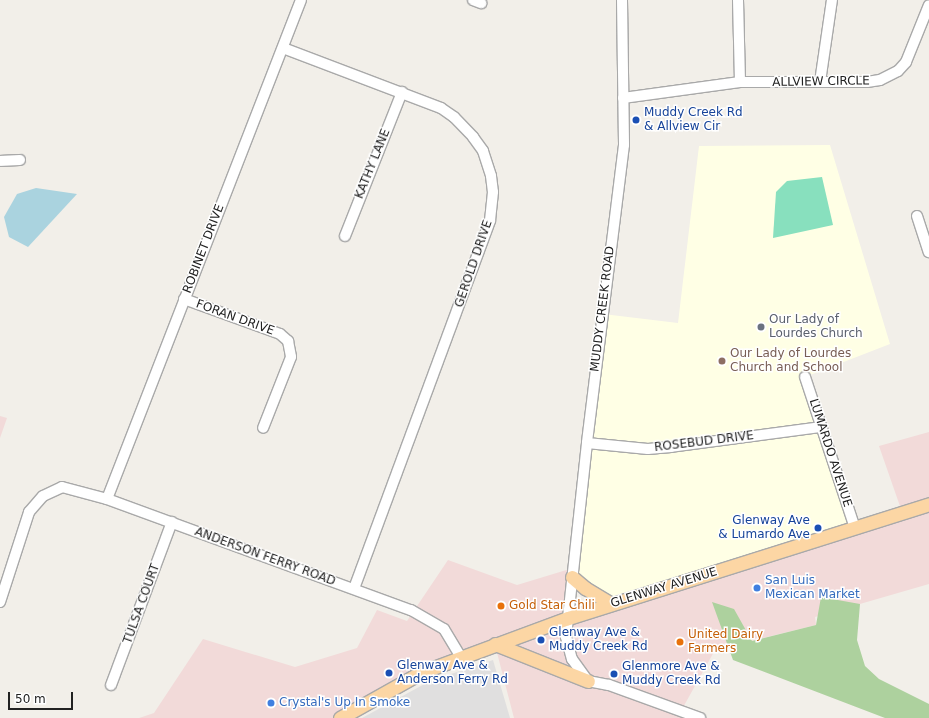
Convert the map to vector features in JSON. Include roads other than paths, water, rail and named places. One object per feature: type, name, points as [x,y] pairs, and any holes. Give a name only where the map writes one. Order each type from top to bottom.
[{"type":"main road","name":"GLENWAY AVENUE","points":[[340,718],[404,681],[495,644],[568,618],[929,504]]},
{"type":"main road","points":[[572,577],[585,588],[612,604]]},
{"type":"main road","points":[[495,644],[588,681]]},
{"type":"street","name":"ROBINET DRIVE","points":[[107,498],[301,0]]},
{"type":"street","name":"MUDDY CREEK ROAD","points":[[588,681],[577,669],[568,652],[568,618],[587,443],[624,145],[622,0]]},
{"type":"street","points":[[738,0],[740,82]]},
{"type":"street","points":[[820,82],[832,0]]},
{"type":"street","name":"ALLVIEW CIRCLE","points":[[623,98],[740,82],[867,82],[880,80],[898,71],[910,54],[929,5]]},
{"type":"street","name":"GEROLD DRIVE","points":[[283,48],[441,108],[466,128],[488,163],[493,205],[490,221],[435,374],[354,589]]},
{"type":"street","name":"KATHY LANE","points":[[345,236],[402,92]]},
{"type":"street","points":[[0,161],[20,160]]},
{"type":"street","points":[[917,216],[929,252]]},
{"type":"street","name":"FORAN DRIVE","points":[[184,299],[280,334],[288,342],[291,357],[263,428]]},
{"type":"street","name":"LUMARDO AVENUE","points":[[805,377],[855,528]]},
{"type":"street","name":"ROSEBUD DRIVE","points":[[587,443],[648,449],[821,427]]},
{"type":"street","name":"ANDERSON FERRY ROAD","points":[[0,602],[29,512],[43,496],[51,490],[62,487],[107,498],[427,617],[450,635],[460,657]]},
{"type":"street","name":"TULSA COURT","points":[[112,685],[172,522]]},
{"type":"street","points":[[588,681],[609,685],[700,718]]},
{"type":"water","points":[[36,188],[77,194],[28,247],[9,237],[4,217],[17,194]]},
{"type":"place","name":"Muddy Creek Rd & Allview Cir","points":[[636,120]]},
{"type":"place","name":"Our Lady of Lourdes Church","points":[[761,327]]},
{"type":"place","name":"Our Lady of Lourdes Church and School","points":[[722,361]]},
{"type":"place","name":"Glenway Ave & Lumardo Ave","points":[[818,528]]},
{"type":"place","name":"San Luis Mexican Market","points":[[757,588]]},
{"type":"place","name":"Gold Star Chili","points":[[501,606]]},
{"type":"place","name":"Glenway Ave & Muddy Creek Rd","points":[[541,640]]},
{"type":"place","name":"United Dairy Farmers","points":[[680,642]]},
{"type":"place","name":"Glenway Ave & Anderson Ferry Rd","points":[[389,673]]},
{"type":"place","name":"Glenmore Ave & Muddy Creek Rd","points":[[614,674]]},
{"type":"place","name":"Crystal's Up In Smoke","points":[[271,703]]}]
